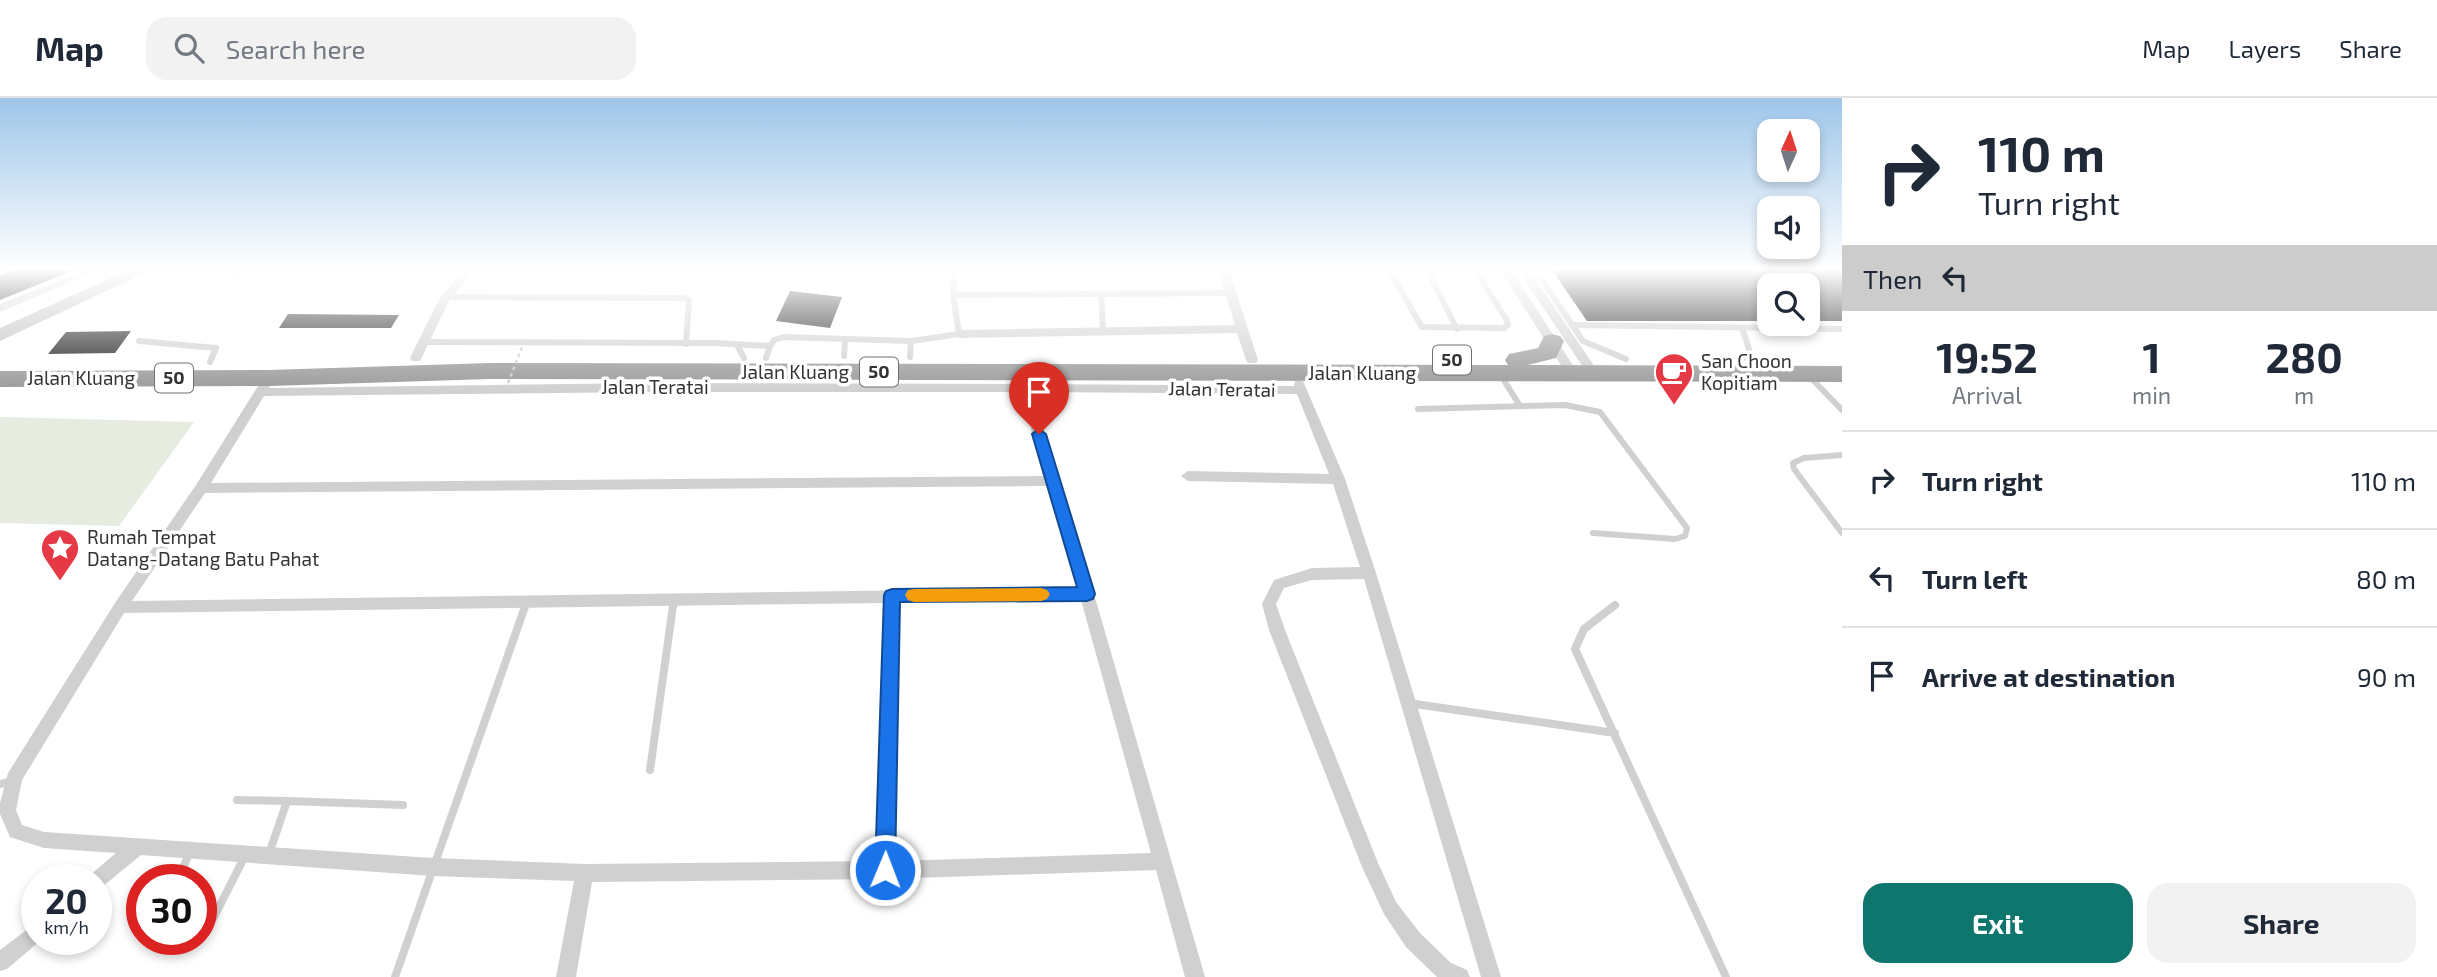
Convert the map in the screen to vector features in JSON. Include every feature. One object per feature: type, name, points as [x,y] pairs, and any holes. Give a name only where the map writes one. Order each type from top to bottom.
[{"type":"highway","name":"Jalan Kluang","points":[[0,379],[265,385],[489,371],[740,366],[844,349],[1508,366]]},
{"type":"highway","name":"Jalan Kluang","points":[[0,364],[234,362],[421,350],[1025,379],[1297,381],[1573,361],[1842,358]]},
{"type":"highway","name":"Jalan Kluang","points":[[1573,361],[1842,374]]},
{"type":"highway","points":[[234,362],[261,366],[267,371],[265,385]]},
{"type":"street","points":[[0,335],[50,311]]},
{"type":"street","points":[[421,350],[438,311]]},
{"type":"street","points":[[1236,311],[1252,360]]},
{"type":"street","points":[[1536,311],[1573,361]]},
{"type":"street","points":[[1546,311],[1573,361]]},
{"type":"street","points":[[959,334],[1242,329]]},
{"type":"street","points":[[1025,379],[1051,481],[1087,594],[1195,977]]},
{"type":"street","points":[[1297,381],[1338,479],[1369,573],[1491,977]]},
{"type":"street","points":[[265,385],[201,488],[120,607],[7,783],[7,810],[16,831],[44,840],[269,853],[433,867],[585,873],[885,870],[1161,861]]},
{"type":"street","points":[[1188,476],[1338,479]]},
{"type":"street","points":[[201,488],[1051,481]]},
{"type":"street","points":[[1369,573],[1312,574],[1301,577],[1279,584],[1269,604],[1276,630],[1390,908],[1413,940],[1436,963],[1460,977]]},
{"type":"street","points":[[120,607],[1087,594]]},
{"type":"street","points":[[885,870],[892,595]]},
{"type":"street","points":[[112,868],[139,845]]},
{"type":"street","points":[[566,977],[585,873]]},
{"type":"street","points":[[0,962],[21,944]]},
{"type":"lane","points":[[686,344],[688,311]]},
{"type":"lane","points":[[910,349],[959,334],[955,311]]},
{"type":"lane","points":[[1102,311],[1103,331]]},
{"type":"lane","points":[[1413,311],[1422,327],[1431,330],[1504,328],[1508,325],[1500,311]]},
{"type":"lane","points":[[1448,311],[1457,329]]},
{"type":"lane","points":[[1562,311],[1583,341],[1626,359]]},
{"type":"lane","points":[[1572,326],[1842,329]]},
{"type":"lane","points":[[1742,328],[1750,344],[1750,352],[1742,359]]},
{"type":"lane","points":[[139,341],[216,348],[210,362]]},
{"type":"lane","points":[[421,350],[686,344],[740,366]]},
{"type":"lane","points":[[1508,366],[1520,406]]},
{"type":"lane","points":[[1806,373],[1842,410]]},
{"type":"lane","points":[[1418,409],[1565,405],[1600,412],[1687,528],[1685,536],[1675,538],[1593,533]]},
{"type":"lane","points":[[1842,454],[1804,458],[1793,463],[1794,469],[1842,533]]},
{"type":"lane","points":[[650,770],[674,598]]},
{"type":"lane","points":[[395,977],[527,600]]},
{"type":"lane","points":[[1615,605],[1581,631],[1576,639],[1575,649],[1726,977]]},
{"type":"lane","points":[[1407,703],[1615,733]]},
{"type":"lane","points":[[237,800],[403,805]]},
{"type":"lane","points":[[269,853],[287,801]]},
{"type":"lane","points":[[185,864],[191,849]]},
{"type":"lane","points":[[217,911],[247,853]]},
{"type":"path","points":[[508,383],[523,345]]},
{"type":"shaded area","points":[[0,417],[194,422],[119,526],[0,523]]},
{"type":"building","points":[[781,311],[837,311],[830,328],[776,321]]},
{"type":"building","points":[[1580,311],[1757,311],[1757,321],[1587,321]]},
{"type":"building","points":[[1820,311],[1842,311],[1842,321],[1820,321]]},
{"type":"building","points":[[288,314],[399,315],[391,328],[279,328]]},
{"type":"building","points":[[131,331],[115,353],[48,354],[66,332]]},
{"type":"slow traffic","points":[[914,595],[1041,594]]},
{"type":"place","name":"San Choon Kopitiam","points":[[1674,406]]},
{"type":"place","name":"Rumah Tempat Datang-Datang Batu Pahat","points":[[60,582]]},
{"type":"route","points":[[885,870],[892,595],[1087,594],[1039,434]]}]
